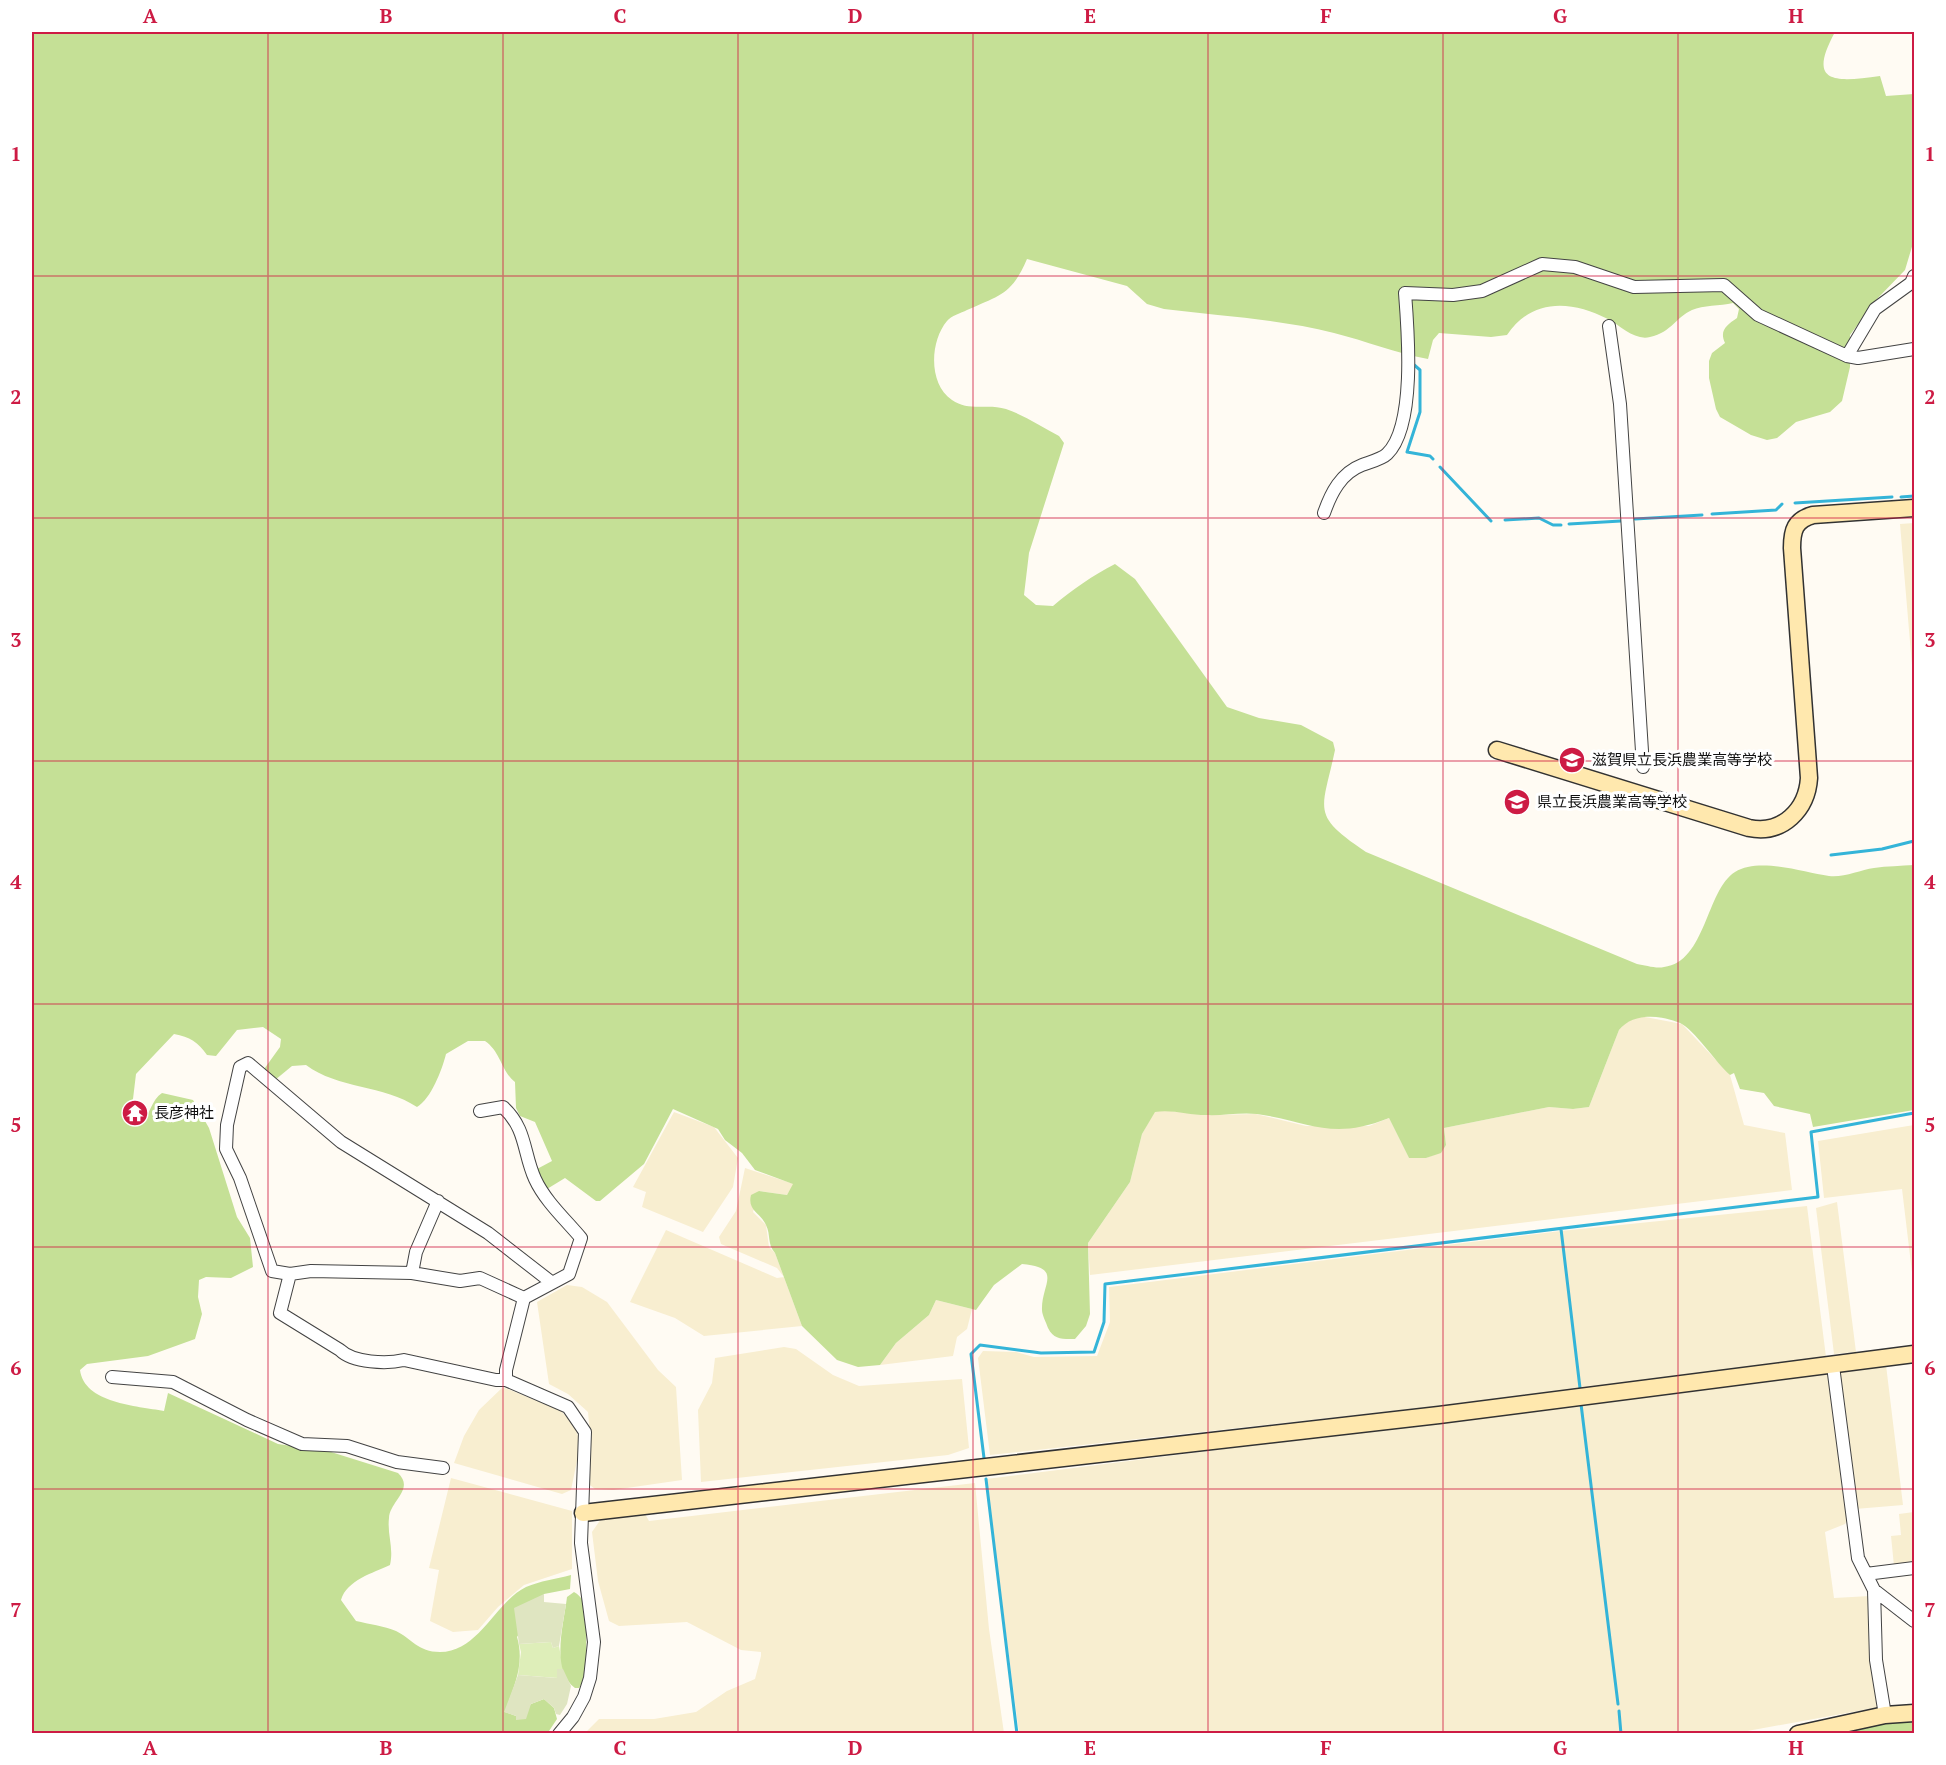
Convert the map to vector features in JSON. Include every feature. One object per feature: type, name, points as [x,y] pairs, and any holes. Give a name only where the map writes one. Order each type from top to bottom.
[{"type":"street","points":[[1324,513],[1333,489],[1355,468],[1387,455],[1396,441],[1406,409],[1405,293],[1453,295],[1482,291],[1542,264],[1575,267],[1634,287],[1724,285],[1758,315],[1847,356],[1858,358],[1914,350]]},
{"type":"street","points":[[1847,356],[1875,309],[1911,283],[1914,276]]},
{"type":"street","points":[[1609,326],[1620,404],[1643,767]]},
{"type":"street","points":[[1497,750],[1749,828],[1765,829],[1787,821],[1804,802],[1809,778],[1792,548],[1794,528],[1804,517],[1813,515],[1914,508]]},
{"type":"street","points":[[524,1298],[480,1278],[460,1281],[412,1273],[322,1271],[290,1274],[272,1271],[240,1178],[226,1149],[227,1125],[240,1067],[248,1063],[253,1065],[269,1082],[341,1142],[488,1233],[551,1282]]},
{"type":"street","points":[[480,1111],[503,1107],[511,1115],[525,1139],[535,1178],[557,1210],[581,1238],[569,1274],[524,1298],[506,1370],[506,1380]]},
{"type":"street","points":[[412,1273],[416,1251],[438,1201]]},
{"type":"street","points":[[290,1274],[280,1313],[340,1350],[347,1357],[393,1362],[404,1360],[496,1380],[506,1380],[568,1407],[585,1432],[581,1543],[594,1642],[590,1678],[573,1717],[559,1734]]},
{"type":"street","points":[[583,1513],[978,1470],[1833,1366],[1914,1354]]},
{"type":"street","points":[[1833,1366],[1858,1558],[1874,1590],[1876,1660],[1885,1715]]},
{"type":"street","points":[[112,1377],[173,1382],[247,1420],[302,1444],[347,1446],[397,1462],[443,1468]]},
{"type":"street","points":[[1866,1574],[1914,1568]]},
{"type":"street","points":[[1874,1590],[1912,1616]]},
{"type":"street","points":[[1798,1734],[1885,1715],[1914,1713]]},
{"type":"shaded area","points":[[1914,523],[1914,689],[1900,524]]},
{"type":"shaded area","points":[[1640,1016],[1682,1024],[1730,1075],[1744,1125],[1785,1133],[1792,1190],[1090,1275],[1088,1243],[1130,1182],[1142,1134],[1154,1112],[1163,1110],[1205,1115],[1256,1114],[1306,1126],[1369,1126],[1389,1118],[1409,1158],[1426,1158],[1441,1152],[1446,1145],[1444,1128],[1549,1107],[1573,1109],[1589,1107],[1619,1030],[1625,1023]]},
{"type":"shaded area","points":[[674,1112],[714,1127],[738,1158],[733,1187],[703,1232],[642,1207],[646,1192],[633,1187]]},
{"type":"shaded area","points":[[1914,1125],[1914,1289],[1902,1189],[1824,1198],[1818,1141]]},
{"type":"shaded area","points":[[745,1168],[794,1184],[787,1195],[759,1191],[753,1212],[766,1225],[769,1247],[775,1253],[784,1277],[777,1268],[721,1244],[719,1237],[736,1211]]},
{"type":"shaded area","points":[[1837,1202],[1856,1352],[1834,1354],[1816,1208]]},
{"type":"shaded area","points":[[1807,1206],[1826,1357],[1438,1406],[990,1455],[978,1358],[983,1351],[1016,1352],[1034,1357],[1097,1356],[1110,1322],[1109,1287],[1561,1231]]},
{"type":"shaded area","points":[[666,1230],[777,1278],[784,1277],[802,1326],[704,1336],[675,1318],[630,1302]]},
{"type":"shaded area","points":[[567,1285],[582,1287],[607,1302],[658,1370],[676,1387],[682,1480],[613,1490],[595,1489],[586,1482],[591,1446],[588,1412],[568,1394],[549,1384],[537,1302]]},
{"type":"shaded area","points":[[936,1300],[972,1309],[967,1329],[957,1337],[953,1356],[880,1365],[896,1343],[929,1315]]},
{"type":"shaded area","points":[[784,1347],[796,1349],[833,1375],[859,1386],[962,1379],[969,1448],[948,1455],[701,1482],[698,1410],[712,1383],[715,1358]]},
{"type":"shaded area","points":[[1886,1365],[1903,1505],[1855,1509],[1838,1372]]},
{"type":"shaded area","points":[[1829,1373],[1848,1519],[1845,1524],[1825,1532],[1834,1598],[1870,1596],[1880,1707],[1731,1734],[1019,1733],[986,1479]]},
{"type":"shaded area","points":[[503,1387],[561,1411],[574,1425],[578,1436],[578,1456],[571,1490],[562,1494],[454,1463],[464,1436],[479,1410]]},
{"type":"shaded area","points":[[451,1478],[572,1511],[572,1569],[524,1585],[498,1607],[478,1630],[453,1632],[430,1621],[439,1570],[429,1568]]},
{"type":"shaded area","points":[[975,1483],[989,1629],[1004,1733],[584,1734],[599,1719],[654,1719],[696,1712],[727,1691],[755,1679],[761,1656],[761,1652],[741,1650],[687,1622],[619,1626],[609,1621],[598,1581],[592,1532],[601,1519],[644,1512],[649,1521]]},
{"type":"shaded area","points":[[1914,1512],[1914,1563],[1894,1566],[1891,1536],[1901,1535],[1899,1514]]},
{"type":"green space","points":[[32,32],[1835,32],[1824,62],[1825,71],[1830,76],[1850,79],[1880,76],[1886,96],[1914,94],[1914,240],[1905,270],[1876,300],[1850,335],[1850,367],[1842,401],[1830,412],[1796,422],[1777,438],[1767,440],[1751,435],[1720,417],[1716,409],[1709,378],[1709,361],[1712,353],[1725,343],[1723,335],[1725,328],[1737,318],[1739,309],[1733,303],[1692,310],[1664,332],[1644,338],[1634,335],[1608,319],[1580,308],[1553,306],[1528,314],[1507,335],[1491,337],[1439,333],[1433,340],[1428,359],[1313,328],[1164,309],[1147,304],[1127,286],[1027,259],[1016,280],[1004,292],[947,321],[937,340],[934,362],[935,373],[944,393],[958,404],[972,407],[999,407],[1013,412],[1059,436],[1064,443],[1029,553],[1024,595],[1036,605],[1053,606],[1083,583],[1115,564],[1135,579],[1227,707],[1259,718],[1301,725],[1333,742],[1335,750],[1326,787],[1325,810],[1328,819],[1336,829],[1366,852],[1637,964],[1658,968],[1678,962],[1689,953],[1725,881],[1735,872],[1756,866],[1768,866],[1834,876],[1874,868],[1914,865],[1914,1110],[1813,1127],[1810,1114],[1774,1106],[1764,1093],[1740,1089],[1734,1073],[1730,1075],[1686,1026],[1664,1018],[1648,1017],[1632,1020],[1619,1030],[1589,1107],[1573,1109],[1549,1107],[1444,1128],[1446,1145],[1441,1153],[1426,1158],[1409,1158],[1389,1118],[1369,1125],[1336,1129],[1257,1114],[1200,1115],[1155,1112],[1142,1134],[1130,1182],[1088,1243],[1090,1314],[1086,1326],[1075,1339],[1059,1338],[1050,1332],[1042,1310],[1047,1273],[1035,1266],[1022,1264],[994,1285],[976,1310],[936,1300],[929,1315],[896,1343],[880,1365],[858,1367],[837,1360],[802,1326],[771,1246],[766,1225],[751,1205],[751,1195],[759,1191],[787,1195],[793,1184],[755,1170],[742,1153],[725,1140],[718,1129],[673,1109],[644,1164],[600,1201],[596,1201],[565,1178],[547,1189],[537,1169],[552,1161],[535,1122],[520,1116],[516,1108],[515,1082],[510,1078],[494,1050],[485,1041],[468,1041],[446,1054],[431,1091],[417,1107],[390,1095],[332,1079],[306,1065],[292,1066],[275,1080],[262,1072],[280,1047],[281,1039],[263,1027],[237,1030],[216,1056],[207,1055],[193,1041],[174,1034],[136,1074],[133,1099],[123,1117],[128,1123],[141,1125],[162,1093],[193,1100],[209,1128],[237,1217],[250,1238],[253,1267],[231,1278],[206,1277],[199,1280],[198,1297],[202,1314],[195,1339],[148,1356],[87,1364],[80,1370],[84,1381],[91,1390],[113,1401],[164,1411],[168,1393],[278,1444],[331,1452],[398,1473],[404,1484],[390,1512],[390,1565],[355,1582],[344,1593],[341,1600],[356,1621],[396,1631],[426,1650],[440,1652],[454,1650],[466,1644],[515,1594],[531,1585],[571,1575],[570,1589],[544,1594],[517,1637],[519,1666],[505,1712],[516,1716],[516,1720],[531,1704],[544,1699],[554,1708],[557,1719],[547,1734],[32,1734]]},
{"type":"green space","points":[[574,1592],[583,1602],[585,1620],[586,1660],[579,1688],[575,1688],[567,1680],[563,1670],[560,1646],[567,1597]]},
{"type":"green space","points":[[544,1594],[544,1602],[566,1604],[559,1646],[553,1648],[551,1642],[519,1644],[514,1608]]},
{"type":"green space","points":[[551,1642],[553,1648],[559,1646],[563,1669],[557,1669],[558,1678],[518,1675],[521,1652],[519,1644]]},
{"type":"green space","points":[[557,1669],[563,1669],[571,1686],[567,1704],[560,1715],[556,1714],[554,1708],[544,1699],[531,1704],[526,1719],[516,1720],[516,1716],[504,1712],[518,1675],[557,1678]]},
{"type":"green space","points":[[1914,1720],[1914,1733],[1835,1734],[1863,1725]]},
{"type":"waterway","points":[[1412,363],[1420,370],[1420,412],[1407,452],[1430,456],[1433,459]]},
{"type":"waterway","points":[[1440,467],[1491,521]]},
{"type":"waterway","points":[[1901,497],[1914,496]]},
{"type":"waterway","points":[[1795,503],[1892,497]]},
{"type":"waterway","points":[[1712,514],[1776,510],[1782,504]]},
{"type":"waterway","points":[[1635,519],[1702,515]]},
{"type":"waterway","points":[[1505,520],[1539,518],[1553,525],[1561,525]]},
{"type":"waterway","points":[[1569,524],[1621,521]]},
{"type":"waterway","points":[[1831,855],[1882,849],[1914,841]]},
{"type":"waterway","points":[[984,1458],[971,1354],[980,1345],[1041,1353],[1094,1352],[1104,1322],[1105,1284],[1818,1197],[1811,1132],[1914,1113]]},
{"type":"waterway","points":[[1561,1229],[1580,1388]]},
{"type":"waterway","points":[[1581,1404],[1618,1704]]},
{"type":"waterway","points":[[986,1479],[1017,1734]]},
{"type":"waterway","points":[[1619,1711],[1621,1734]]},
{"type":"place","name":"滋賀県立長浜農業高等学校","points":[[1572,760]]},
{"type":"place","name":"県立長浜農業高等学校","points":[[1517,802]]},
{"type":"place","name":"長彦神社","points":[[135,1113]]}]
